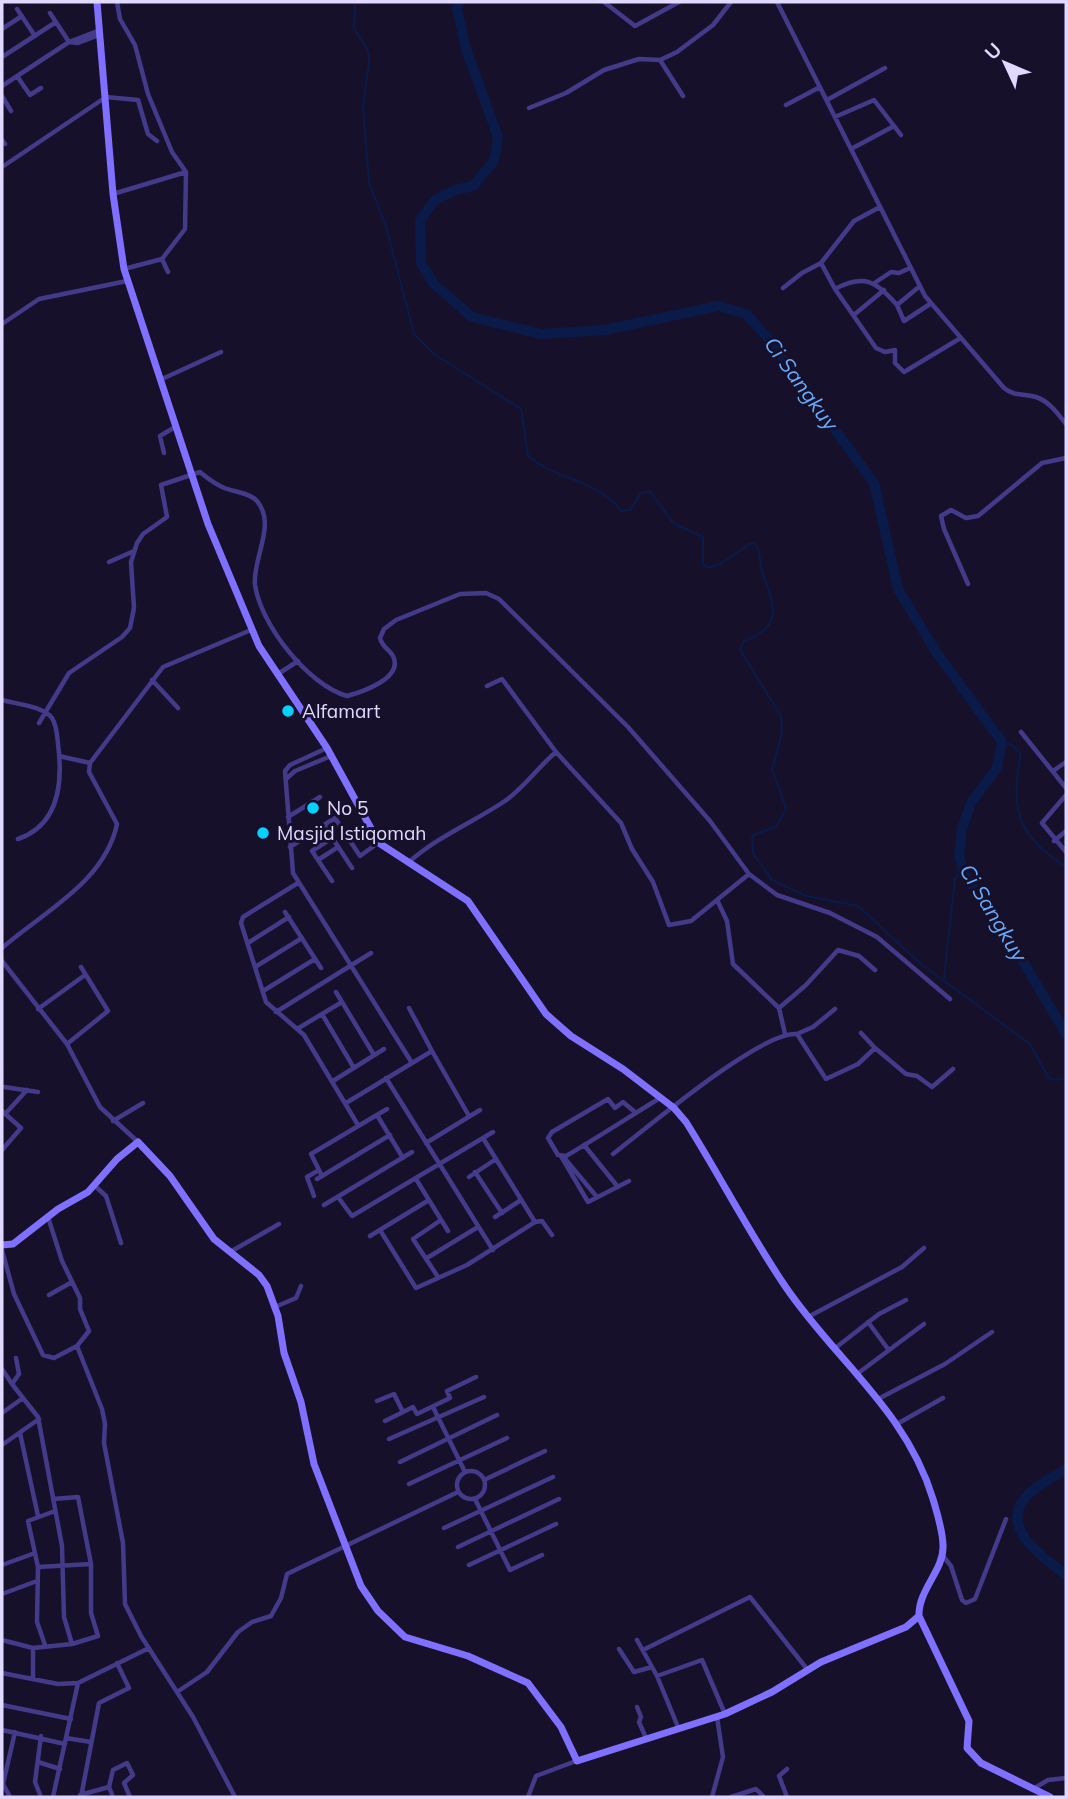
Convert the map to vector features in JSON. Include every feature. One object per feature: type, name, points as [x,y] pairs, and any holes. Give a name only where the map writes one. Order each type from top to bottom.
[{"type":"street","points":[[97,2],[113,194],[124,269],[162,379],[191,475],[228,579],[251,630],[327,748],[379,843],[468,901],[546,1014],[570,1036],[618,1066],[674,1108],[699,1143],[746,1224],[807,1318],[880,1398],[915,1454],[930,1489],[943,1545],[942,1556],[919,1606],[919,1616],[969,1721],[968,1751],[981,1763],[1050,1797]]},
{"type":"street","points":[[117,2],[120,19],[135,45],[148,94],[172,152],[186,172],[185,229],[162,259],[124,269]]},
{"type":"street","points":[[604,2],[635,26],[679,2]]},
{"type":"street","points":[[529,108],[566,93],[612,67],[639,59],[660,60],[704,33],[731,2]]},
{"type":"street","points":[[778,2],[930,304],[1010,393],[1038,397],[1066,424]]},
{"type":"street","points":[[18,9],[35,36]]},
{"type":"street","points":[[50,13],[69,42]]},
{"type":"street","points":[[2,29],[22,16]]},
{"type":"street","points":[[2,57],[56,22]]},
{"type":"street","points":[[2,86],[69,42],[78,43],[100,33]]},
{"type":"street","points":[[660,60],[683,96]]},
{"type":"street","points":[[827,100],[885,68]]},
{"type":"street","points":[[17,76],[30,95],[41,88]]},
{"type":"street","points":[[786,105],[820,87]]},
{"type":"street","points":[[2,96],[11,111]]},
{"type":"street","points":[[2,167],[106,97],[138,100],[148,134],[157,141]]},
{"type":"street","points":[[835,117],[874,100],[901,135]]},
{"type":"street","points":[[851,149],[894,126]]},
{"type":"street","points":[[113,194],[186,172]]},
{"type":"street","points":[[783,288],[821,263],[854,221],[880,208]]},
{"type":"street","points":[[162,259],[168,272]]},
{"type":"street","points":[[821,263],[835,289],[855,314],[876,348],[885,352],[895,350],[895,363],[904,372],[959,339]]},
{"type":"street","points":[[873,284],[891,272],[899,273],[910,268]]},
{"type":"street","points":[[835,289],[858,280],[873,284],[884,290],[897,305],[904,321],[930,304]]},
{"type":"street","points":[[2,324],[38,299],[128,281]]},
{"type":"street","points":[[897,305],[920,286]]},
{"type":"street","points":[[855,314],[884,290]]},
{"type":"street","points":[[162,379],[221,352]]},
{"type":"street","points":[[164,453],[160,436],[176,426]]},
{"type":"street","points":[[968,584],[941,516],[951,510],[966,518],[978,516],[1042,463],[1066,458]]},
{"type":"street","points":[[39,723],[69,673],[122,637],[130,628],[134,619],[130,577],[135,550],[143,534],[167,517],[161,485],[200,472],[219,486],[253,498],[259,505],[264,531],[255,584],[272,629],[298,661],[332,690],[347,696],[357,694],[386,679],[393,671],[394,660],[380,638],[390,624],[471,591],[499,599],[628,727],[709,821],[749,874],[777,895],[830,913],[877,937],[950,999]]},
{"type":"street","points":[[109,562],[135,550]]},
{"type":"street","points":[[2,948],[79,886],[95,868],[117,824],[89,772],[90,764],[152,680],[167,665],[251,630]]},
{"type":"street","points":[[278,674],[298,661]]},
{"type":"street","points":[[487,686],[502,679],[556,752],[621,823],[632,849],[648,872],[669,926],[691,921],[718,902],[749,874]]},
{"type":"street","points":[[152,680],[177,708]]},
{"type":"street","points":[[2,700],[45,712],[56,727],[60,756],[56,803],[38,829],[18,839]]},
{"type":"street","points":[[1021,732],[1066,788]]},
{"type":"street","points":[[327,748],[288,766],[286,780],[291,868],[412,1063]]},
{"type":"street","points":[[407,863],[440,836],[483,816],[513,796],[556,752]]},
{"type":"street","points":[[60,756],[90,764]]},
{"type":"street","points":[[286,780],[295,771],[331,756]]},
{"type":"street","points":[[1053,771],[1066,762]]},
{"type":"street","points":[[1066,795],[1043,818],[1043,827],[1066,852]]},
{"type":"street","points":[[288,817],[320,797]]},
{"type":"street","points":[[290,847],[335,818],[360,856],[379,843]]},
{"type":"street","points":[[324,825],[352,868]]},
{"type":"street","points":[[1054,841],[1066,831]]},
{"type":"street","points":[[332,838],[312,851],[332,881]]},
{"type":"street","points":[[318,860],[338,847]]},
{"type":"street","points":[[298,883],[243,917],[241,923],[266,1002],[304,1035],[358,1125]]},
{"type":"street","points":[[718,902],[727,921],[733,964],[779,1008],[785,1034]]},
{"type":"street","points":[[248,943],[287,914],[321,968]]},
{"type":"street","points":[[255,967],[303,938]]},
{"type":"street","points":[[779,1008],[806,985],[838,950],[859,956],[875,970]]},
{"type":"street","points":[[276,1012],[371,953]]},
{"type":"street","points":[[263,991],[315,959]]},
{"type":"street","points":[[2,961],[67,1044],[100,1107],[170,1176],[209,1233],[265,1282],[275,1307],[284,1353],[301,1402],[310,1451],[361,1586],[392,1627],[414,1640],[447,1648],[513,1674],[528,1683],[561,1727],[577,1760]]},
{"type":"street","points":[[67,1044],[108,1012],[81,967]]},
{"type":"street","points":[[38,1009],[85,975]]},
{"type":"street","points":[[336,992],[374,1055]]},
{"type":"street","points":[[297,1029],[342,1002]]},
{"type":"street","points":[[409,1008],[469,1116]]},
{"type":"street","points":[[613,1154],[736,1060],[785,1034],[797,1034],[813,1027],[835,1009]]},
{"type":"street","points":[[322,1014],[354,1068]]},
{"type":"street","points":[[861,1033],[906,1074],[917,1076],[932,1087],[953,1069]]},
{"type":"street","points":[[797,1034],[824,1079],[858,1064],[875,1048]]},
{"type":"street","points":[[333,1081],[384,1049]]},
{"type":"street","points":[[346,1103],[432,1051]]},
{"type":"street","points":[[386,1078],[493,1250]]},
{"type":"street","points":[[4,1087],[38,1092]]},
{"type":"street","points":[[3,1146],[21,1128],[4,1113],[27,1090]]},
{"type":"street","points":[[562,1157],[660,1098]]},
{"type":"street","points":[[629,1181],[588,1202],[548,1136],[578,1115],[608,1099],[615,1108],[624,1102],[636,1113]]},
{"type":"street","points":[[113,1121],[143,1103]]},
{"type":"street","points":[[387,1110],[311,1154],[320,1178],[390,1135]]},
{"type":"street","points":[[426,1143],[480,1110]]},
{"type":"street","points":[[377,1115],[403,1158]]},
{"type":"street","points":[[338,1197],[352,1216],[493,1132]]},
{"type":"street","points":[[483,1138],[535,1222]]},
{"type":"street","points":[[2,1245],[13,1244],[95,1186],[117,1159],[138,1142]]},
{"type":"street","points":[[584,1145],[618,1186]]},
{"type":"street","points":[[324,1205],[412,1152]]},
{"type":"street","points":[[562,1157],[597,1197]]},
{"type":"street","points":[[468,1177],[496,1159]]},
{"type":"street","points":[[314,1196],[306,1179],[319,1170]]},
{"type":"street","points":[[475,1172],[502,1213]]},
{"type":"street","points":[[416,1179],[448,1231]]},
{"type":"street","points":[[95,1186],[106,1196],[121,1243]]},
{"type":"street","points":[[370,1236],[429,1200]]},
{"type":"street","points":[[495,1217],[522,1200]]},
{"type":"street","points":[[2,1250],[15,1294],[43,1355],[54,1358],[77,1346],[89,1333],[48,1217]]},
{"type":"street","points":[[438,1277],[413,1239],[441,1220]]},
{"type":"street","points":[[380,1230],[414,1287],[493,1250],[535,1222],[542,1221],[552,1235]]},
{"type":"street","points":[[229,1253],[279,1224]]},
{"type":"street","points":[[427,1258],[478,1227]]},
{"type":"street","points":[[807,1318],[902,1267],[924,1248]]},
{"type":"street","points":[[48,1296],[72,1282]]},
{"type":"street","points":[[275,1307],[296,1298],[301,1286]]},
{"type":"street","points":[[833,1349],[868,1322],[906,1300]]},
{"type":"street","points":[[868,1322],[888,1349]]},
{"type":"street","points":[[858,1374],[924,1324]]},
{"type":"street","points":[[880,1398],[945,1364],[992,1332]]},
{"type":"street","points":[[77,1346],[104,1416],[103,1443],[124,1543],[125,1604],[235,1797]]},
{"type":"street","points":[[12,1384],[19,1374],[16,1358]]},
{"type":"street","points":[[2,1369],[4,1378],[12,1384],[39,1419],[65,1565],[64,1617],[72,1644]]},
{"type":"street","points":[[385,1421],[413,1407],[417,1414],[433,1407],[450,1398],[447,1391],[476,1377]]},
{"type":"street","points":[[377,1401],[394,1394],[403,1412]]},
{"type":"street","points":[[389,1439],[484,1397]]},
{"type":"street","points":[[2,1413],[23,1398]]},
{"type":"street","points":[[897,1424],[943,1398]]},
{"type":"street","points":[[433,1407],[465,1472]]},
{"type":"street","points":[[400,1462],[497,1415]]},
{"type":"street","points":[[2,1445],[39,1419]]},
{"type":"street","points":[[20,1433],[38,1516]]},
{"type":"street","points":[[410,1484],[507,1438]]},
{"type":"street","points":[[484,1480],[545,1451]]},
{"type":"street","points":[[475,1471],[484,1480],[485,1491],[475,1499],[463,1498],[458,1492],[456,1484],[465,1472],[475,1471]]},
{"type":"street","points":[[444,1528],[554,1477]]},
{"type":"street","points":[[177,1692],[208,1672],[238,1632],[252,1622],[271,1616],[281,1598],[287,1574],[344,1544],[458,1492]]},
{"type":"street","points":[[2,1640],[33,1648],[72,1644],[98,1636],[91,1610],[91,1564],[78,1497],[53,1499]]},
{"type":"street","points":[[475,1499],[510,1570],[542,1555]]},
{"type":"street","points":[[458,1547],[559,1499]]},
{"type":"street","points":[[45,1645],[37,1622],[38,1567],[28,1521],[55,1511]]},
{"type":"street","points":[[942,1556],[951,1566],[962,1600],[966,1603],[975,1600],[1006,1519]]},
{"type":"street","points":[[470,1565],[556,1524]]},
{"type":"street","points":[[2,1566],[35,1553]]},
{"type":"street","points":[[38,1567],[91,1564]]},
{"type":"street","points":[[2,1594],[37,1581]]},
{"type":"street","points":[[643,1650],[750,1597],[809,1671]]},
{"type":"street","points":[[528,1797],[536,1776],[577,1760],[725,1714],[840,1654],[906,1627],[919,1616]]},
{"type":"street","points":[[637,1640],[657,1676],[678,1727]]},
{"type":"street","points":[[33,1648],[33,1678]]},
{"type":"street","points":[[2,1673],[58,1684],[78,1683],[149,1648]]},
{"type":"street","points":[[619,1649],[634,1672],[652,1667]]},
{"type":"street","points":[[657,1676],[702,1660],[725,1714]]},
{"type":"street","points":[[109,1787],[80,1796],[99,1703],[129,1688],[117,1663]]},
{"type":"street","points":[[53,1797],[78,1683]]},
{"type":"street","points":[[2,1705],[71,1718]]},
{"type":"street","points":[[637,1707],[641,1717],[639,1722],[646,1738]]},
{"type":"street","points":[[712,1797],[723,1757],[717,1717]]},
{"type":"street","points":[[2,1730],[65,1741],[91,1742]]},
{"type":"street","points":[[10,1797],[2,1784],[15,1732]]},
{"type":"street","points":[[41,1736],[35,1782],[41,1797]]},
{"type":"street","points":[[38,1762],[60,1769]]},
{"type":"street","points":[[114,1797],[109,1787],[114,1768],[129,1764],[133,1775],[124,1783],[130,1797]]},
{"type":"street","points":[[787,1769],[779,1776],[787,1797]]},
{"type":"street","points":[[1032,1790],[1048,1780],[1066,1778]]},
{"type":"street","points":[[731,1797],[753,1789],[760,1791],[764,1797]]},
{"type":"waterway","points":[[355,2],[354,28],[368,51],[369,61],[363,106],[369,183],[386,226],[414,334],[434,354],[521,409],[528,456],[540,464],[599,492],[622,511],[630,510],[641,493],[650,491],[673,523],[703,537],[703,564],[708,568],[722,563],[749,544],[754,543],[758,548],[773,611],[766,628],[744,641],[740,650],[781,716],[782,733],[772,769],[786,808],[777,826],[752,836],[753,853],[772,880],[806,896],[858,906],[921,964],[1030,1044],[1049,1078],[1066,1078]]},
{"type":"waterway","name":"Ci Sangkuy","points":[[459,2],[457,9],[466,49],[498,137],[494,161],[473,186],[455,190],[434,201],[420,221],[421,263],[434,284],[472,317],[541,334],[605,330],[718,306],[746,314],[767,337],[874,483],[898,589],[936,652],[1002,742],[997,768],[971,803],[962,829],[959,855],[964,874],[1005,931],[1066,1034]]},
{"type":"waterway","points":[[1002,742],[1012,745],[1021,754],[1016,791],[1017,806],[1027,832],[1050,856],[1066,867]]},
{"type":"waterway","points":[[944,978],[955,879],[962,868]]},
{"type":"waterway","name":"Ci Sangkuy","points":[[1066,1469],[1030,1492],[1018,1513],[1018,1524],[1030,1544],[1066,1575]]},
{"type":"place","name":"Alfamart","points":[[288,711]]},
{"type":"place","name":"No 5","points":[[313,808]]},
{"type":"place","name":"Masjid Istiqomah","points":[[263,833]]}]
